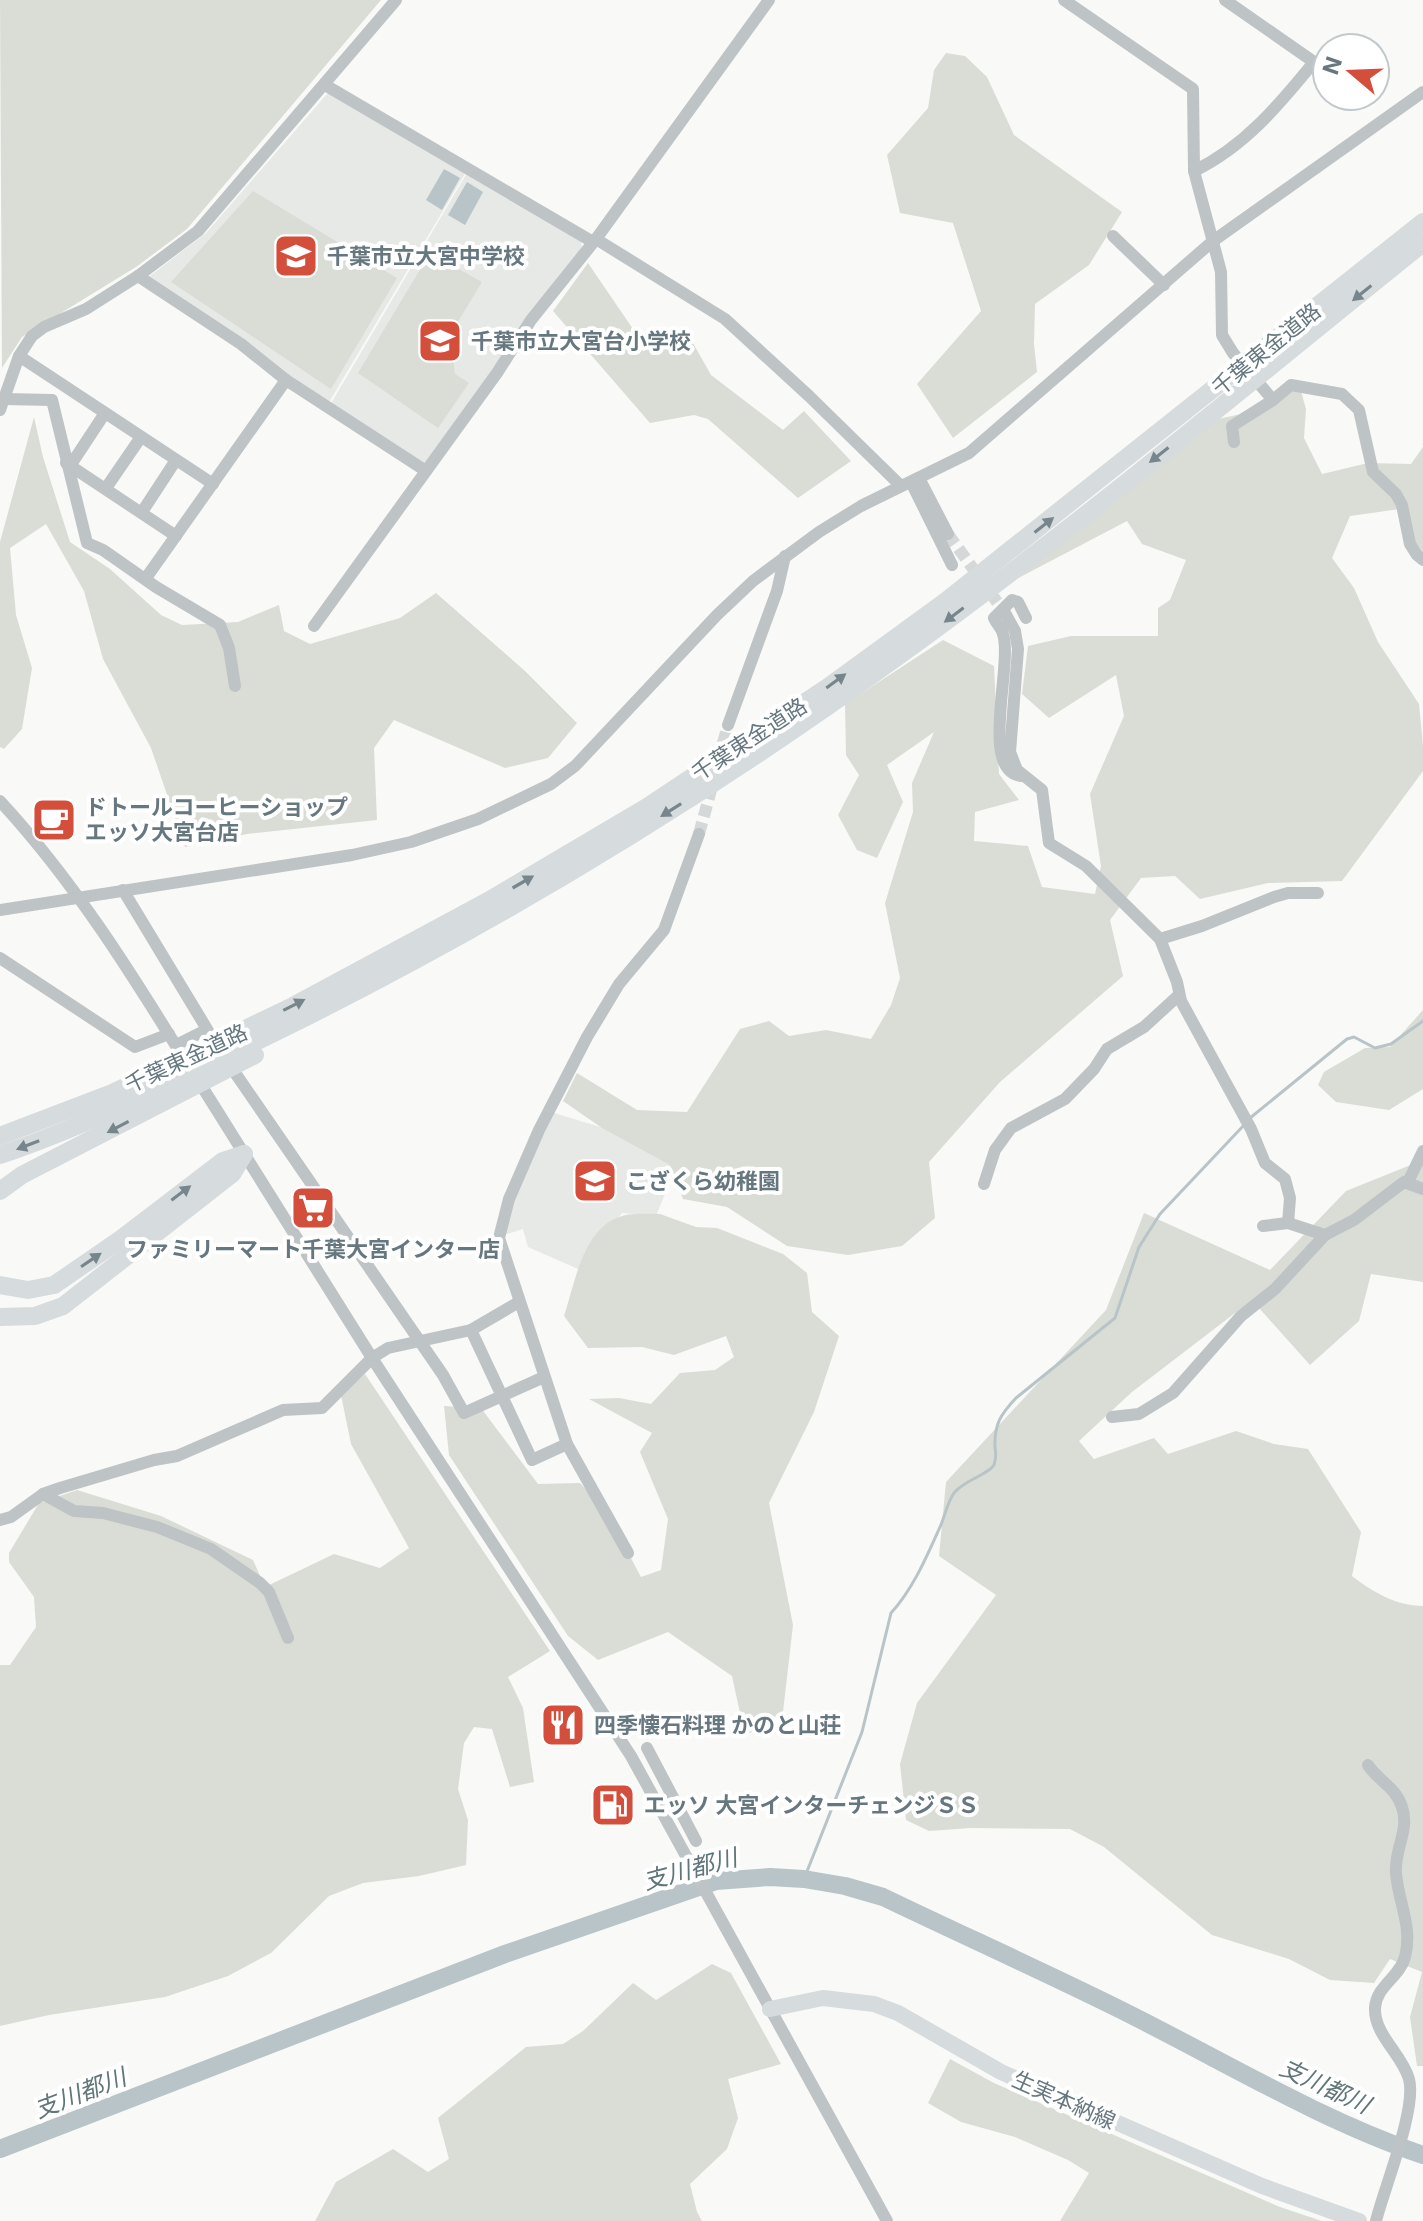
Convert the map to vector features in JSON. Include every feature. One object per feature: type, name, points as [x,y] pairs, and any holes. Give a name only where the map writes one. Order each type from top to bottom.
[{"type":"highway","name":"千葉東金道路","points":[[234,1052],[368,968],[554,864],[828,687],[1001,560],[1423,222]]},
{"type":"highway","name":"千葉東金道路","points":[[0,1155],[78,1125],[234,1052],[331,1012],[346,998],[486,922],[617,844],[758,754],[861,683],[1010,572],[1423,243]]},
{"type":"highway","points":[[0,1191],[178,1079],[234,1052]]},
{"type":"highway","name":"千葉東金道路","points":[[0,1136],[110,1094],[178,1079]]},
{"type":"highway","points":[[0,1285],[28,1290],[54,1285],[121,1239],[223,1161],[244,1154]]},
{"type":"highway","points":[[0,1317],[49,1312],[78,1295],[232,1174],[244,1154]]},
{"type":"highway","points":[[0,1270],[20,1280],[61,1278]]},
{"type":"highway","points":[[0,1296],[30,1302],[78,1295]]},
{"type":"main road","name":"生実本納線","points":[[770,2009],[823,1998],[874,2004],[898,2013],[1001,2072],[1262,2186],[1359,2221]]},
{"type":"street","points":[[235,686],[229,648],[220,625],[87,543],[52,400],[2,405],[4,379],[32,336],[44,327],[86,309],[138,276],[198,231],[396,0]]},
{"type":"street","points":[[314,626],[531,320],[594,240],[769,0]]},
{"type":"street","points":[[1064,0],[1193,89],[1194,171],[1221,272],[1222,335],[1233,353],[1273,400]]},
{"type":"street","points":[[1194,171],[1218,160],[1244,140],[1314,62],[1225,0]]},
{"type":"street","points":[[325,85],[725,319],[809,396],[911,482],[948,534]]},
{"type":"street","points":[[0,910],[352,855],[411,842],[478,819],[551,784],[575,766],[753,581],[861,506],[969,453],[1213,241],[1423,92]]},
{"type":"street","points":[[1113,236],[1164,285]]},
{"type":"street","points":[[138,276],[241,344],[286,380],[426,471]]},
{"type":"street","points":[[19,356],[213,484]]},
{"type":"street","points":[[146,578],[286,380]]},
{"type":"street","points":[[1234,442],[1232,426],[1291,385],[1347,397],[1359,410],[1373,472],[1396,494],[1402,505],[1410,544],[1423,560]]},
{"type":"street","points":[[66,463],[74,460],[105,413]]},
{"type":"street","points":[[106,488],[141,437]]},
{"type":"street","points":[[142,512],[176,460]]},
{"type":"street","points":[[66,463],[176,536]]},
{"type":"street","points":[[911,482],[952,565]]},
{"type":"street","points":[[728,725],[762,625],[777,591],[785,556]]},
{"type":"street","points":[[1025,776],[1010,773],[1001,761],[999,750],[1005,656],[1003,634],[994,618],[1012,600],[1018,602],[1026,618]]},
{"type":"street","points":[[1005,613],[1015,631],[1018,649],[1010,752],[1012,762],[1042,790],[1049,843],[1086,866],[1160,939],[1179,995],[1251,1129],[1265,1163],[1285,1179],[1290,1198],[1288,1223]]},
{"type":"street","points":[[0,801],[30,834],[113,945],[372,1358],[634,1762],[887,2221]]},
{"type":"street","points":[[628,1553],[567,1444],[499,1238],[509,1199],[539,1130],[587,1037],[619,984],[664,930],[699,834]]},
{"type":"street","points":[[123,890],[206,1030],[419,1339],[464,1413],[544,1377]]},
{"type":"street","points":[[1160,939],[1274,897],[1288,893],[1318,893]]},
{"type":"street","points":[[0,958],[135,1047],[206,1030]]},
{"type":"street","points":[[984,1184],[995,1150],[1011,1128],[1065,1099],[1094,1069],[1107,1049],[1144,1027],[1179,995]]},
{"type":"street","points":[[1112,1417],[1139,1414],[1173,1393],[1241,1316],[1275,1289],[1325,1235],[1346,1225],[1408,1182],[1423,1151]]},
{"type":"street","points":[[1408,1182],[1423,1189]]},
{"type":"street","points":[[1263,1226],[1288,1223],[1325,1235]]},
{"type":"street","points":[[0,1520],[21,1512],[43,1494],[154,1460],[177,1456],[283,1410],[322,1408],[372,1358],[388,1348],[471,1330],[519,1302]]},
{"type":"street","points":[[471,1330],[532,1460],[567,1444]]},
{"type":"street","points":[[43,1494],[74,1511],[103,1513],[157,1527],[211,1549],[269,1592],[288,1638]]},
{"type":"street","points":[[634,1762],[650,1753],[694,1836],[677,1840]]},
{"type":"street","points":[[1368,1765],[1396,1792],[1405,1820],[1395,1871],[1407,1918],[1406,1953],[1402,1967],[1377,1997],[1375,2007],[1380,2029],[1408,2074],[1410,2085],[1398,2148],[1376,2221]]},
{"type":"shaded area","points":[[0,0],[381,0],[187,229],[136,267],[22,337],[2,368]]},
{"type":"shaded area","points":[[946,53],[965,56],[987,77],[1014,135],[1122,212],[1089,265],[1035,304],[1037,372],[953,438],[917,384],[981,311],[953,223],[900,213],[887,155],[928,108],[934,70]]},
{"type":"shaded area","name":"千葉市立大宮中学校","points":[[334,93],[466,172],[328,404],[146,279],[206,233],[327,94]]},
{"type":"shaded area","points":[[444,169],[460,178],[442,210],[426,200]]},
{"type":"shaded area","name":"千葉市立大宮台小学校","points":[[467,173],[581,240],[582,249],[424,466],[330,405]]},
{"type":"shaded area","points":[[467,182],[483,192],[465,225],[448,215]]},
{"type":"shaded area","points":[[253,191],[397,278],[331,389],[171,282]]},
{"type":"shaded area","points":[[430,253],[482,282],[450,335],[462,344],[453,358],[455,374],[469,383],[438,428],[358,373]]},
{"type":"shaded area","points":[[588,263],[635,332],[693,343],[711,375],[783,430],[804,411],[851,461],[798,498],[708,419],[694,415],[650,423],[553,311]]},
{"type":"shaded area","points":[[1282,391],[1301,391],[1306,409],[1304,438],[1322,474],[1368,463],[1411,464],[1423,447],[1423,553],[1406,528],[1400,509],[1350,516],[1332,558],[1354,588],[1378,642],[1419,704],[1423,746],[1423,771],[1342,881],[1268,883],[1200,899],[1175,876],[1141,878],[1110,920],[1123,976],[1000,1082],[929,1162],[935,1218],[902,1246],[848,1255],[787,1246],[727,1207],[683,1199],[670,1165],[602,1128],[563,1101],[577,1073],[637,1110],[687,1112],[740,1029],[769,1021],[789,1036],[826,1030],[871,1039],[891,1005],[900,978],[885,903],[913,812],[912,783],[934,732],[887,765],[903,802],[877,858],[857,850],[838,815],[859,775],[846,755],[845,704],[943,640],[994,666],[999,774],[1019,800],[975,812],[974,841],[1028,846],[1042,887],[1095,894],[1101,866],[1090,794],[1124,716],[1116,675],[1049,718],[1022,694],[1028,646],[1071,636],[1158,636],[1158,608],[1170,600],[1186,560],[1142,544],[1127,521],[1003,586],[1218,419],[1241,414]]},
{"type":"shaded area","points":[[34,417],[43,457],[70,542],[110,569],[161,615],[182,625],[238,622],[279,605],[284,631],[310,644],[400,618],[436,593],[525,671],[577,723],[548,758],[505,768],[394,720],[374,748],[377,820],[247,834],[185,847],[151,748],[103,659],[84,591],[46,524],[10,548],[16,615],[32,668],[22,729],[4,749],[0,747],[0,542]]},
{"type":"shaded area","points":[[1423,1010],[1423,1089],[1389,1110],[1336,1102],[1318,1085],[1324,1072],[1365,1048],[1390,1047]]},
{"type":"shaded area","name":"こざくら幼稚園","points":[[551,1112],[630,1136],[677,1164],[656,1216],[622,1213],[578,1269],[528,1247],[523,1229],[504,1235],[513,1198]]},
{"type":"shaded area","points":[[1423,1160],[1423,1282],[1371,1274],[1359,1321],[1310,1365],[1252,1300],[1132,1392],[1079,1441],[1094,1459],[1154,1438],[1168,1454],[1236,1431],[1274,1444],[1308,1449],[1361,1532],[1352,1576],[1385,1597],[1403,1604],[1423,1606],[1423,2066],[1417,2066],[1410,2017],[1422,1972],[1390,1959],[1374,1983],[1330,1980],[1289,1959],[1212,1935],[1104,1847],[1070,1829],[971,1828],[929,1831],[906,1820],[900,1764],[917,1703],[996,1595],[939,1556],[946,1482],[1106,1310],[1144,1213],[1270,1270],[1346,1191]]},
{"type":"shaded area","points":[[660,1214],[696,1227],[717,1228],[783,1254],[807,1273],[812,1312],[839,1336],[814,1412],[769,1503],[793,1625],[783,1712],[745,1736],[732,1676],[668,1632],[598,1660],[568,1636],[449,1455],[444,1406],[481,1408],[538,1484],[580,1483],[607,1513],[641,1577],[661,1570],[668,1519],[640,1452],[652,1433],[589,1399],[619,1398],[651,1404],[680,1373],[715,1370],[734,1357],[726,1336],[674,1355],[642,1347],[588,1348],[564,1316],[582,1258],[598,1232],[622,1216]]},
{"type":"shaded area","points":[[365,1374],[550,1651],[508,1677],[523,1708],[534,1782],[510,1787],[492,1729],[474,1727],[464,1743],[458,1789],[468,1820],[466,1865],[419,1876],[363,1883],[329,1896],[271,1953],[228,1976],[165,1997],[0,2026],[0,1665],[10,1665],[36,1627],[34,1597],[9,1562],[9,1553],[39,1503],[77,1490],[161,1516],[253,1560],[265,1587],[334,1554],[380,1568],[409,1548],[351,1444],[341,1395]]},
{"type":"shaded area","points":[[712,1964],[731,1973],[781,2064],[728,2079],[738,2118],[727,2149],[690,2184],[702,2221],[315,2221],[336,2182],[393,2149],[428,2172],[449,2159],[438,2118],[526,2047],[563,2044],[583,2031],[633,1983],[656,2000]]},
{"type":"shaded area","points":[[950,2059],[994,2083],[1280,2207],[1322,2221],[1060,2221],[1089,2173],[1068,2160],[1015,2137],[961,2122],[928,2103]]},
{"type":"waterway","points":[[1250,1118],[1347,1039],[1354,1037],[1375,1048],[1391,1044],[1423,1021]]},
{"type":"waterway","points":[[804,1879],[862,1732],[891,1613],[919,1572],[952,1497],[958,1488],[994,1465],[997,1426],[1002,1414],[1016,1398],[1115,1318],[1139,1247],[1160,1214],[1245,1124]]},
{"type":"waterway","name":"支川都川","points":[[0,2149],[505,1954],[716,1881],[770,1877],[845,1886],[883,1897],[1115,2007],[1305,2105],[1423,2155]]},
{"type":"tunnel","points":[[948,534],[1005,613]]},
{"type":"tunnel","points":[[718,761],[728,725]]},
{"type":"tunnel","points":[[699,834],[713,783]]},
{"type":"place","name":"千葉市立大宮中学校","points":[[296,256]]},
{"type":"place","name":"千葉市立大宮台小学校","points":[[440,341]]},
{"type":"place","name":"ドトールコーヒーショップ エッソ大宮台店","points":[[54,820]]},
{"type":"place","name":"こざくら幼稚園","points":[[595,1181]]},
{"type":"place","name":"ファミリーマート千葉大宮インター店","points":[[313,1208]]},
{"type":"place","name":"四季懐石料理 かのと山荘","points":[[563,1725]]},
{"type":"place","name":"エッソ 大宮インターチェンジＳＳ","points":[[613,1805]]}]
